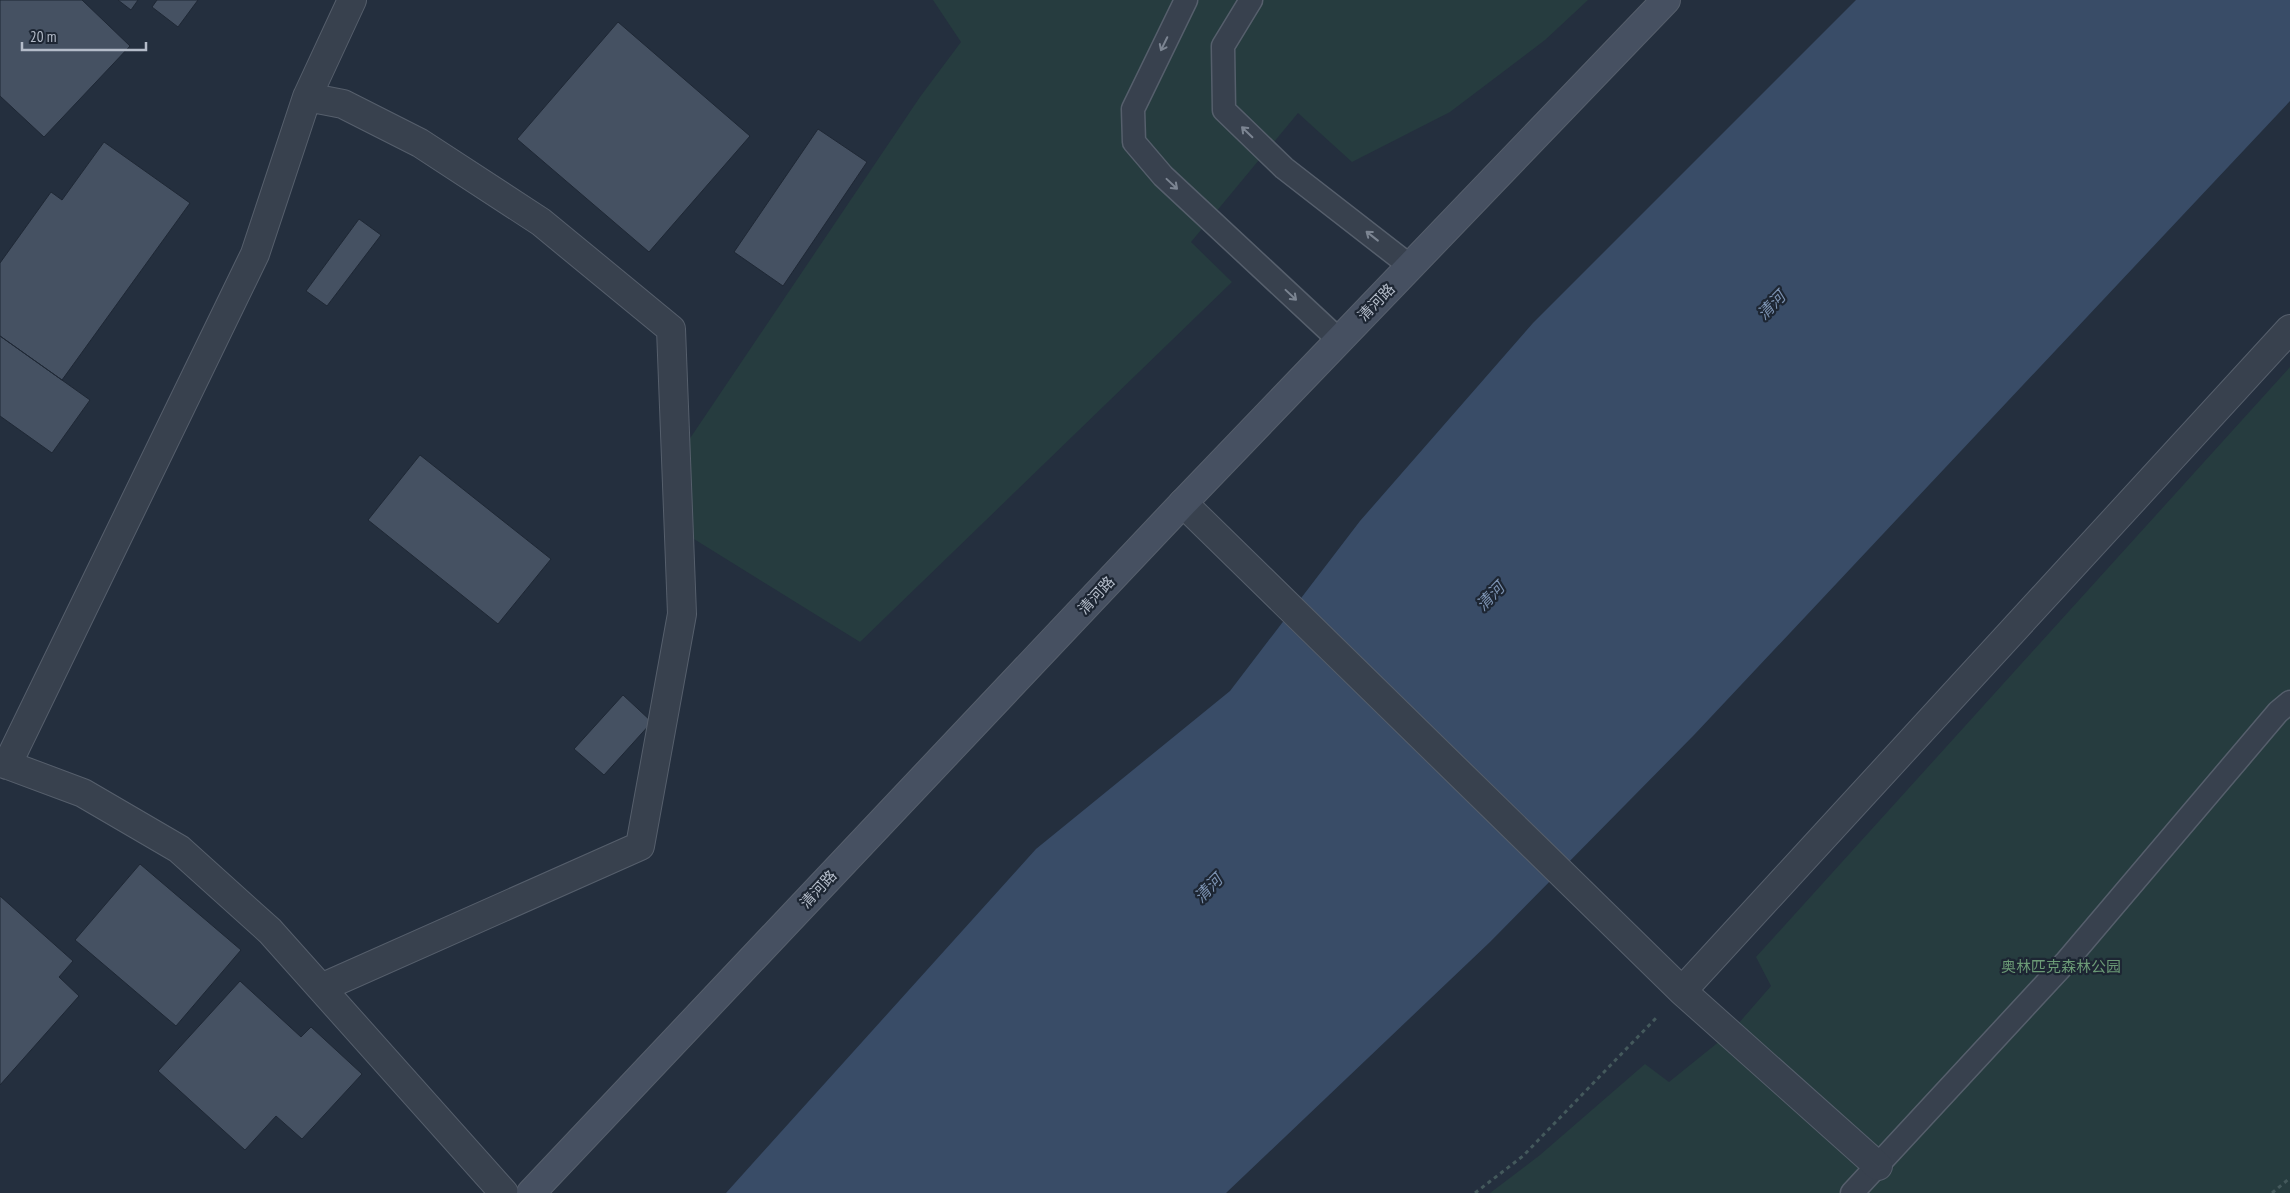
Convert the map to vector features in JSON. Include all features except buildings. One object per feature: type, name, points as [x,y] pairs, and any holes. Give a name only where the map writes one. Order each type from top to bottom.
[{"type":"street","points":[[352,0],[307,97],[255,254],[3,764],[84,793],[179,850],[270,931],[504,1193]]},
{"type":"street","name":"清河路","points":[[531,1193],[1183,503],[1666,0]]},
{"type":"street","points":[[307,97],[343,104],[420,143],[541,222],[671,329],[682,614],[640,846],[322,988]]},
{"type":"street","points":[[1682,991],[2290,329]]},
{"type":"street","points":[[1183,503],[1682,991],[1878,1166]]},
{"type":"lane","points":[[1186,0],[1133,109],[1134,142],[1163,176],[1339,340]]},
{"type":"lane","points":[[1251,0],[1223,46],[1224,110],[1284,168],[1410,266]]},
{"type":"lane","points":[[1852,1193],[2065,963],[2278,712],[2290,702]]},
{"type":"path","points":[[1474,1193],[1523,1156],[1682,991]]},
{"type":"path","points":[[2272,1193],[2290,1178]]},
{"type":"green space","points":[[933,0],[1588,0],[1545,40],[1450,112],[1352,162],[1298,113],[1191,242],[1232,282],[860,642],[673,526],[666,474],[920,97],[961,42]]},
{"type":"green space","name":"奥林匹克森林公园","points":[[2290,367],[2290,1193],[1490,1193],[1540,1155],[1645,1064],[1669,1082],[1731,1032],[1771,986],[1756,957]]},
{"type":"water","name":"清河","points":[[1856,0],[2290,0],[2290,101],[1694,735],[1490,942],[1226,1193],[726,1193],[1036,849],[1230,691],[1360,521],[1533,323]]}]
